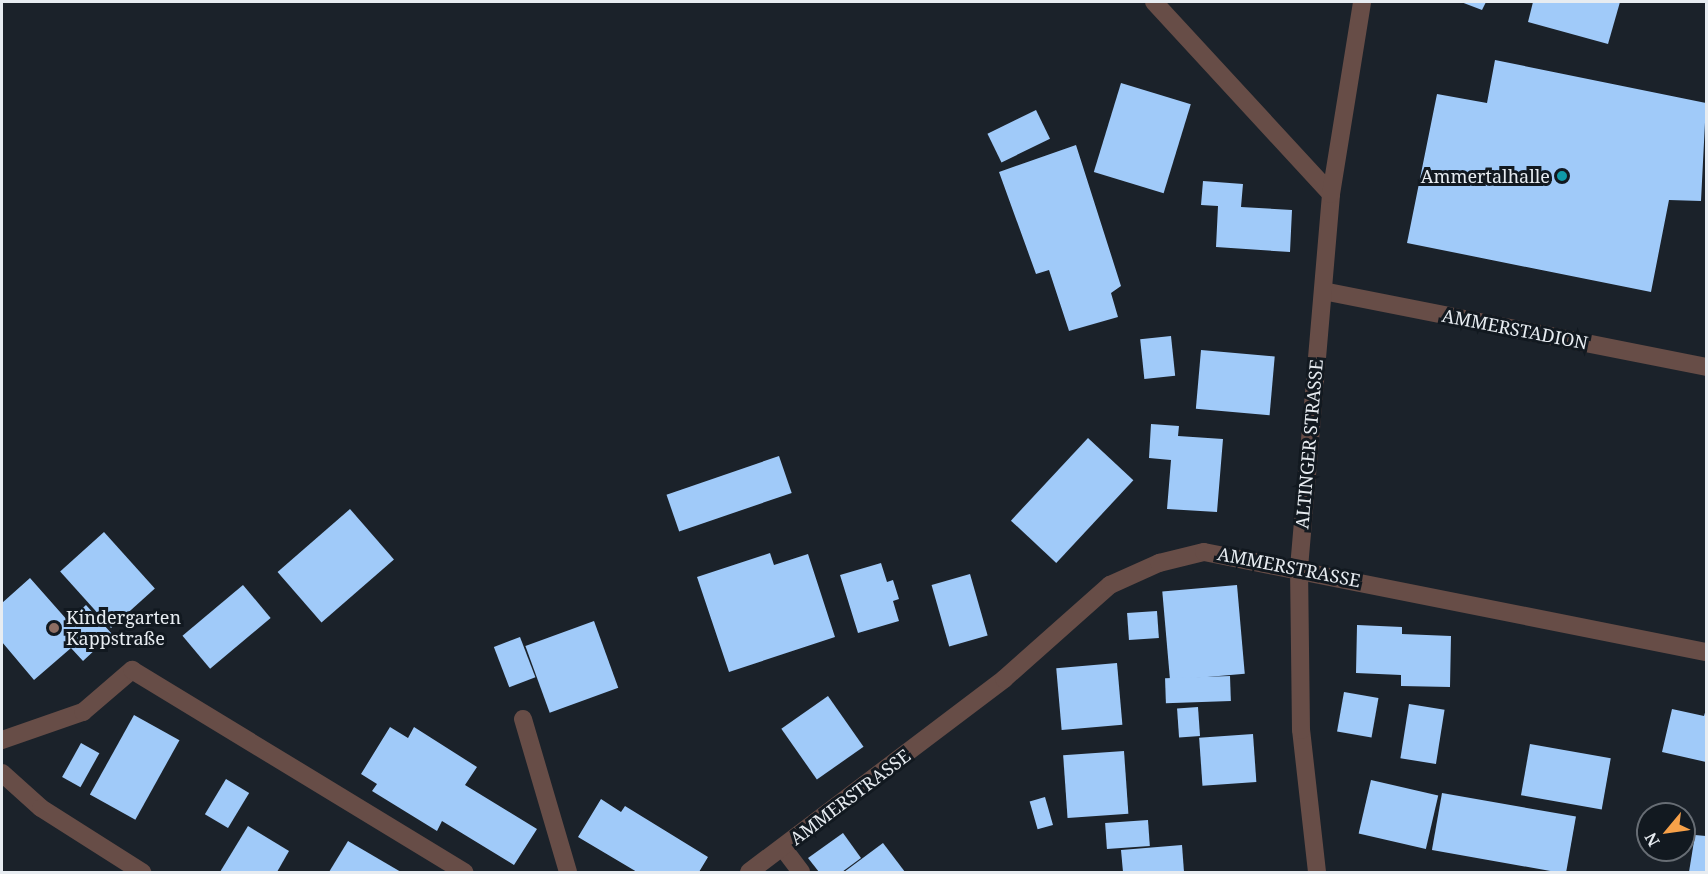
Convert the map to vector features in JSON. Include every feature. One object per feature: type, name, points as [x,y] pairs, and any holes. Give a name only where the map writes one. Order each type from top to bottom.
[{"type":"street","points":[[1154,2],[1331,194]]},
{"type":"street","name":"ALTINGER STRASSE","points":[[1317,873],[1301,730],[1299,568],[1331,194],[1360,10]]},
{"type":"street","name":"AMMERSTADION","points":[[1323,291],[1707,367]]},
{"type":"street","name":"AMMERSTRASSE","points":[[749,873],[1004,679],[1110,585],[1159,563],[1204,552],[1299,568],[1707,652]]},
{"type":"street","points":[[2,740],[83,712],[132,670],[464,873]]},
{"type":"street","points":[[523,719],[568,873]]},
{"type":"street","points":[[2,772],[41,808],[142,873]]},
{"type":"street","name":"AMMERSTRASSE","points":[[783,848],[801,873]]},
{"type":"building","points":[[1461,2],[1486,2],[1482,10]]},
{"type":"building","points":[[1533,2],[1620,2],[1608,44],[1528,22]]},
{"type":"building","name":"Ammertalhalle","points":[[1495,60],[1706,103],[1701,201],[1669,200],[1651,292],[1407,243],[1437,94],[1487,103]]},
{"type":"building","points":[[1121,83],[1191,104],[1164,193],[1094,172]]},
{"type":"building","points":[[1036,110],[1050,139],[1001,162],[987,134]]},
{"type":"building","points":[[1076,145],[1121,286],[1111,293],[1118,317],[1069,331],[1049,270],[1036,274],[999,172]]},
{"type":"building","points":[[1203,181],[1243,184],[1241,207],[1292,210],[1290,252],[1216,247],[1218,206],[1201,205]]},
{"type":"building","points":[[1171,336],[1175,376],[1144,379],[1140,339]]},
{"type":"building","points":[[1201,350],[1275,356],[1270,415],[1196,409]]},
{"type":"building","points":[[1151,424],[1179,426],[1178,436],[1223,439],[1217,512],[1167,509],[1171,460],[1149,458]]},
{"type":"building","points":[[1088,438],[1133,480],[1056,563],[1011,521]]},
{"type":"building","points":[[779,456],[792,493],[679,532],[666,495]]},
{"type":"building","points":[[350,509],[394,560],[322,623],[278,572]]},
{"type":"building","points":[[104,532],[155,588],[111,628],[60,571]]},
{"type":"building","points":[[770,553],[774,565],[808,554],[835,637],[729,672],[697,577]]},
{"type":"building","points":[[881,563],[887,582],[893,580],[899,599],[893,601],[899,621],[858,633],[840,575]]},
{"type":"building","points":[[970,574],[988,636],[949,647],[932,585]]},
{"type":"building","name":"Kindergarten Kappstraße","points":[[30,578],[68,621],[86,605],[112,634],[83,661],[71,648],[34,680],[2,642],[2,603]]},
{"type":"building","points":[[243,585],[271,618],[210,669],[182,636]]},
{"type":"building","points":[[1237,585],[1245,674],[1170,680],[1162,592]]},
{"type":"building","points":[[1157,611],[1159,638],[1129,640],[1127,613]]},
{"type":"building","points":[[594,621],[618,688],[550,713],[525,646]]},
{"type":"building","points":[[1357,625],[1402,627],[1402,634],[1451,636],[1450,687],[1401,686],[1401,675],[1356,673]]},
{"type":"building","points":[[520,637],[535,677],[509,687],[494,647]]},
{"type":"building","points":[[1117,663],[1122,725],[1062,730],[1056,668]]},
{"type":"building","points":[[1230,676],[1231,701],[1166,703],[1165,678]]},
{"type":"building","points":[[1344,692],[1378,698],[1372,737],[1337,731]]},
{"type":"building","points":[[828,696],[864,747],[817,779],[781,729]]},
{"type":"building","points":[[1409,704],[1445,710],[1436,764],[1400,758]]},
{"type":"building","points":[[1198,707],[1200,736],[1179,737],[1177,708]]},
{"type":"building","points":[[1672,709],[1704,716],[1706,709],[1706,762],[1662,752]]},
{"type":"building","points":[[134,715],[179,740],[135,820],[90,795]]},
{"type":"building","points":[[390,727],[408,738],[414,727],[477,767],[465,785],[537,829],[514,865],[442,821],[437,831],[372,791],[377,784],[361,774]]},
{"type":"building","points":[[1253,734],[1256,782],[1202,786],[1199,738]]},
{"type":"building","points":[[81,743],[99,753],[80,787],[62,777]]},
{"type":"building","points":[[1530,744],[1611,758],[1602,809],[1521,795]]},
{"type":"building","points":[[1124,751],[1128,814],[1068,818],[1063,755]]},
{"type":"building","points":[[226,779],[249,793],[228,828],[205,814]]},
{"type":"building","points":[[1371,780],[1438,796],[1426,849],[1359,834]]},
{"type":"building","points":[[1442,793],[1576,817],[1566,872],[1432,850]]},
{"type":"building","points":[[1045,797],[1053,825],[1038,829],[1030,801]]},
{"type":"building","points":[[601,799],[621,812],[625,806],[708,857],[699,872],[637,872],[578,837]]},
{"type":"building","points":[[1148,820],[1150,846],[1107,849],[1105,823]]},
{"type":"building","points":[[248,826],[289,851],[277,872],[220,872]]},
{"type":"building","points":[[843,833],[861,858],[842,872],[819,872],[808,858]]},
{"type":"building","points":[[1696,835],[1706,836],[1706,872],[1689,872],[1691,862],[1696,862]]},
{"type":"building","points":[[348,841],[401,872],[329,872]]},
{"type":"building","points":[[883,843],[905,872],[844,872]]},
{"type":"building","points":[[1182,845],[1184,872],[1123,872],[1121,850]]},
{"type":"place","name":"Ammertalhalle","points":[[1562,176]]},
{"type":"place","name":"Kindergarten Kappstraße","points":[[54,628]]}]
